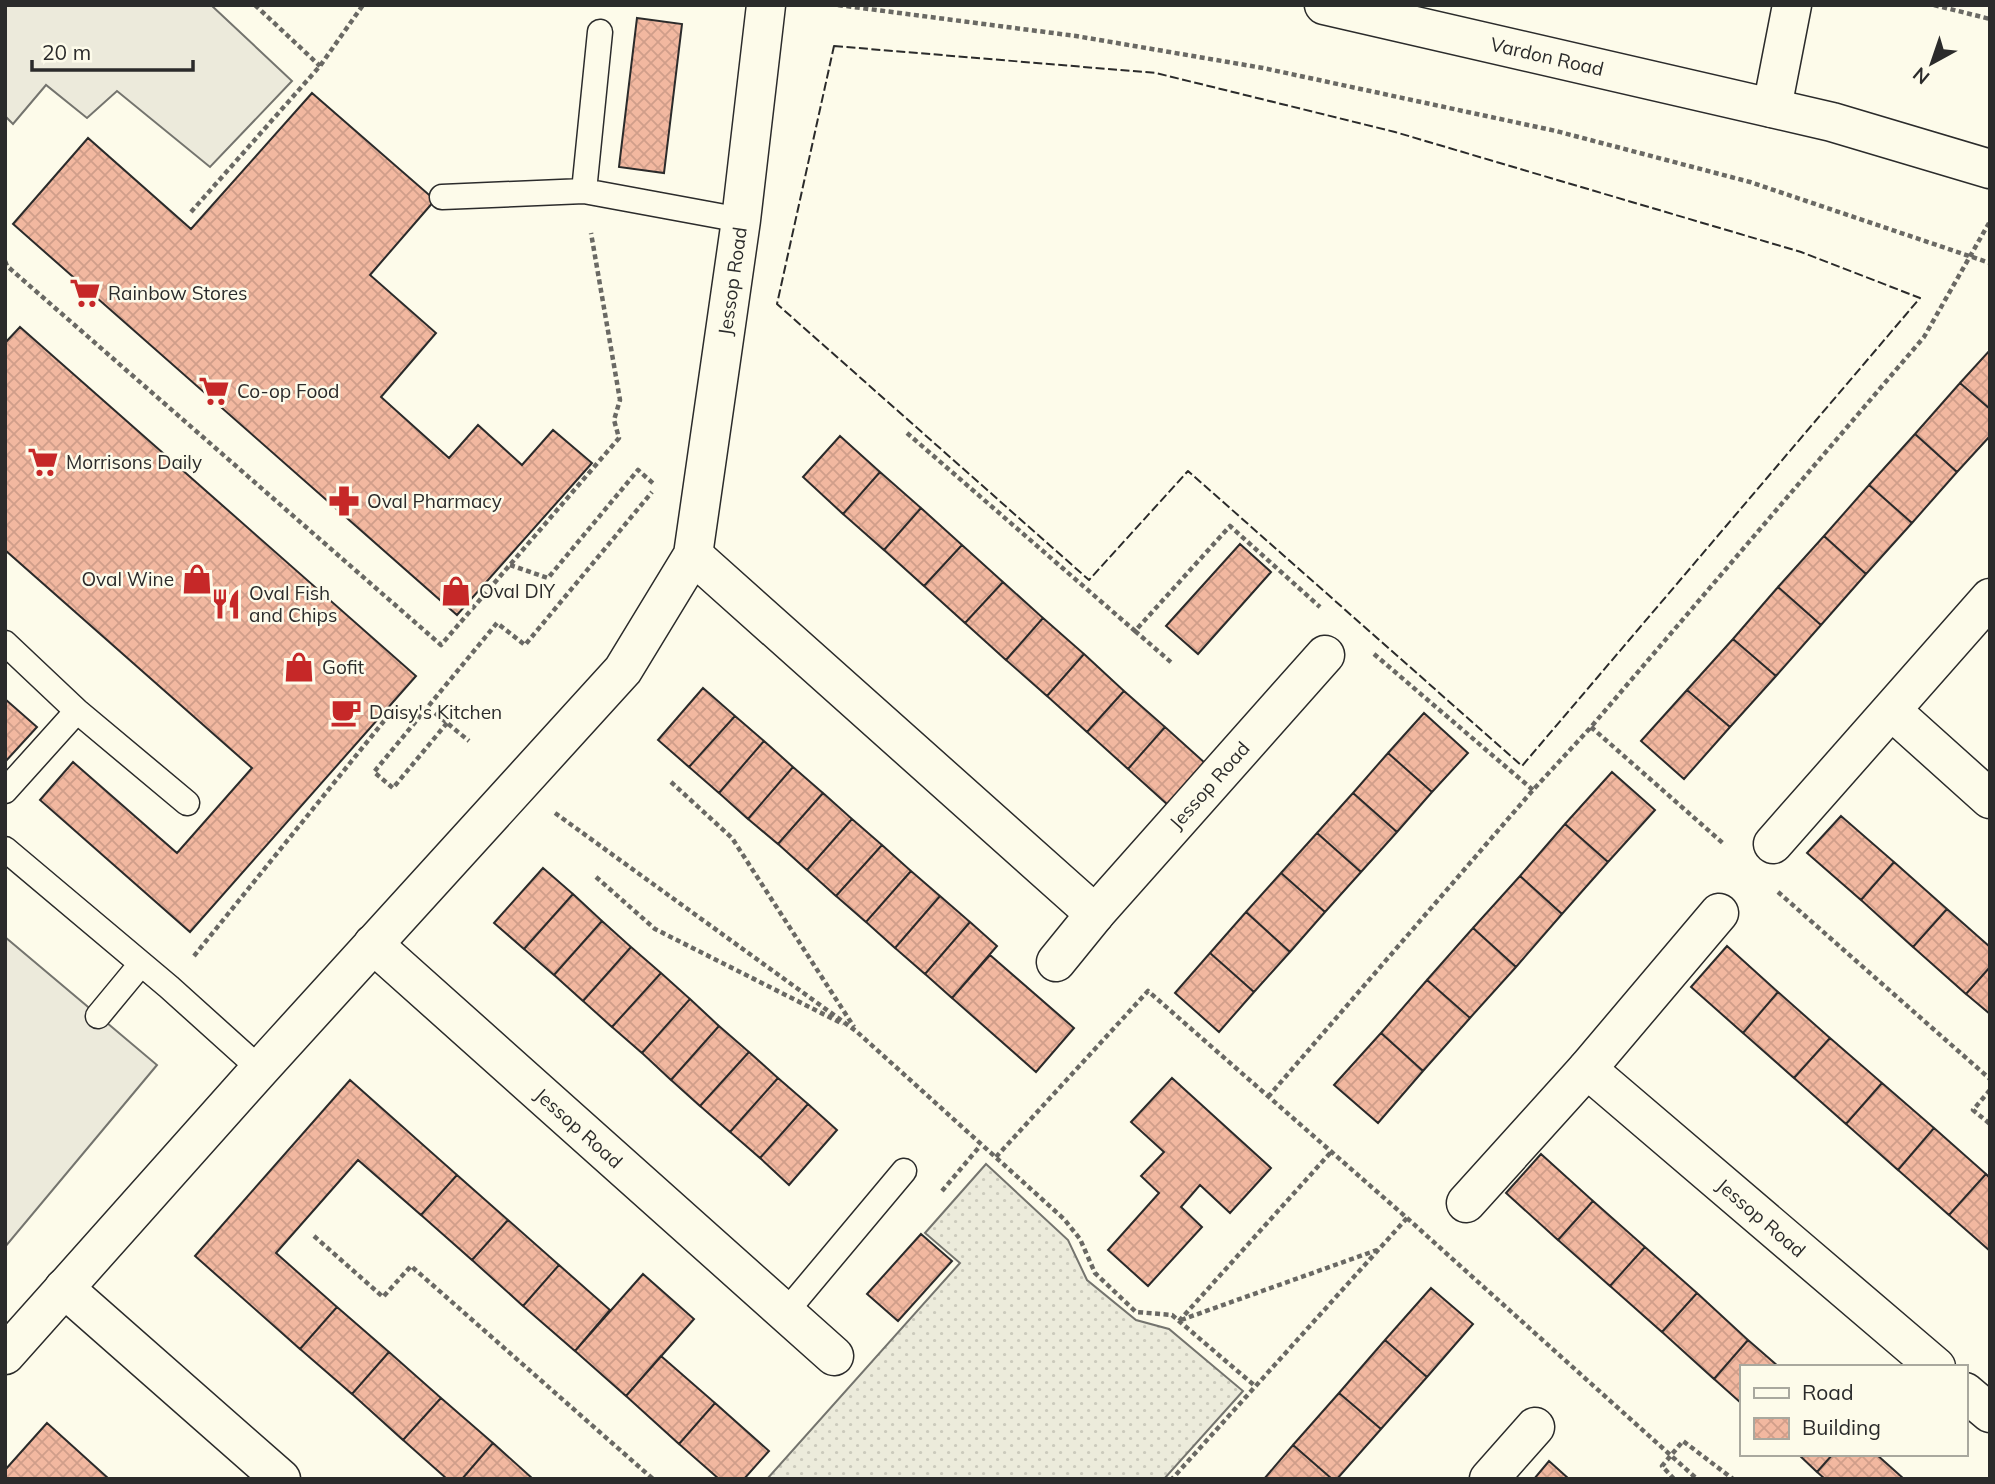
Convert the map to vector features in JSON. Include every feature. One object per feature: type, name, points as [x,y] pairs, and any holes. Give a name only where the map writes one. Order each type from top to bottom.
[{"type":"street","name":"Jessop Road","points":[[5,1355],[260,1069],[623,670],[693,555],[741,220],[766,5]]},
{"type":"street","name":"Vardon Road","points":[[1324,5],[1832,122],[1990,169]]},
{"type":"street","points":[[1772,108],[1792,5]]},
{"type":"street","points":[[693,555],[1095,914]]},
{"type":"street","points":[[1773,844],[1990,598]]},
{"type":"street","name":"Jessop Road","points":[[1056,962],[1095,914],[1325,655]]},
{"type":"street","points":[[1892,711],[1990,799]]},
{"type":"street","points":[[1466,1203],[1587,1069],[1719,913]]},
{"type":"street","name":"Jessop Road","points":[[373,944],[834,1356]]},
{"type":"street","name":"Jessop Road","points":[[1587,1069],[1934,1365]]},
{"type":"street","points":[[64,1288],[281,1479]]},
{"type":"street","points":[[1967,1394],[1990,1413]]},
{"type":"street","points":[[1489,1479],[1535,1427]]},
{"type":"lane","points":[[583,191],[600,32]]},
{"type":"lane","points":[[442,197],[583,191],[741,220]]},
{"type":"lane","points":[[5,643],[77,711],[187,803]]},
{"type":"lane","points":[[5,791],[77,711]]},
{"type":"lane","points":[[5,849],[169,986],[260,1069]]},
{"type":"lane","points":[[98,1016],[141,964]]},
{"type":"lane","points":[[785,1313],[904,1171]]},
{"type":"path","points":[[255,5],[320,66]]},
{"type":"path","points":[[191,212],[320,66],[363,5]]},
{"type":"path","points":[[838,5],[1076,36],[1263,68],[1429,102],[1556,131],[1750,182],[1990,263]]},
{"type":"path","points":[[1934,5],[1990,19]]},
{"type":"path","points":[[6,265],[441,645],[619,438],[614,420],[620,400],[583,191]]},
{"type":"path","points":[[1268,1097],[1533,790],[1591,727],[1924,337],[1989,223]]},
{"type":"path","points":[[907,433],[1173,664]]},
{"type":"path","points":[[447,723],[393,788],[373,772],[497,623],[525,645],[656,486],[638,470],[548,578],[510,565]]},
{"type":"path","points":[[1135,631],[1230,526],[1329,615]]},
{"type":"path","points":[[1369,650],[1533,790]]},
{"type":"path","points":[[436,713],[469,741]]},
{"type":"path","points":[[169,986],[384,721]]},
{"type":"path","points":[[1591,727],[1728,848]]},
{"type":"path","points":[[671,782],[732,838],[856,1031]]},
{"type":"path","points":[[548,808],[856,1031],[980,1146],[996,1157],[1064,1219],[1080,1239],[1094,1273],[1136,1312],[1172,1315],[1255,1386]]},
{"type":"path","points":[[596,877],[656,929],[856,1031]]},
{"type":"path","points":[[1770,884],[1990,1079]]},
{"type":"path","points":[[996,1157],[1147,991],[1407,1218],[1697,1479]]},
{"type":"path","points":[[1990,1090],[1973,1110],[1990,1124]]},
{"type":"path","points":[[1179,1321],[1331,1152]]},
{"type":"path","points":[[1172,1479],[1407,1218]]},
{"type":"path","points":[[314,1236],[383,1297],[411,1266],[653,1479]]},
{"type":"path","points":[[1179,1321],[1378,1250]]},
{"type":"path","points":[[1674,1479],[1662,1466],[1683,1441],[1733,1479]]},
{"type":"shaded area","points":[[5,5],[211,5],[292,81],[210,167],[117,91],[87,118],[46,85],[13,124],[5,116]]},
{"type":"shaded area","points":[[5,937],[157,1065],[5,1247]]},
{"type":"shaded area","points":[[986,1164],[1068,1240],[1087,1280],[1136,1320],[1169,1329],[1243,1391],[1164,1479],[767,1479],[960,1263],[925,1233]]},
{"type":"building","points":[[637,18],[682,24],[664,173],[619,167]]},
{"type":"building","points":[[312,93],[435,200],[370,275],[436,333],[381,397],[449,458],[478,425],[522,465],[553,430],[592,463],[457,615],[13,224],[88,138],[191,229]]},
{"type":"building","points":[[20,327],[416,676],[190,932],[40,800],[73,762],[177,853],[252,768],[5,550],[5,343]]},
{"type":"building","points":[[1990,350],[1990,409],[1960,383]]},
{"type":"building","points":[[1960,383],[1990,409],[1990,436],[1957,472],[1915,434]]},
{"type":"building","points":[[1915,434],[1957,472],[1912,523],[1869,485]]},
{"type":"building","points":[[840,436],[880,472],[843,514],[803,477]]},
{"type":"building","points":[[880,472],[921,508],[884,550],[843,514]]},
{"type":"building","points":[[1869,485],[1912,523],[1866,574],[1824,536]]},
{"type":"building","points":[[921,508],[962,545],[924,586],[884,550]]},
{"type":"building","points":[[1824,536],[1866,574],[1821,625],[1778,587]]},
{"type":"building","points":[[1240,544],[1271,572],[1198,654],[1166,626]]},
{"type":"building","points":[[962,545],[1003,582],[965,623],[924,586]]},
{"type":"building","points":[[1003,582],[1043,618],[1006,660],[965,623]]},
{"type":"building","points":[[1778,587],[1821,625],[1776,676],[1733,639]]},
{"type":"building","points":[[1043,618],[1084,654],[1047,696],[1006,660]]},
{"type":"building","points":[[1733,639],[1776,676],[1730,727],[1687,690]]},
{"type":"building","points":[[1084,654],[1124,691],[1087,732],[1047,696]]},
{"type":"building","points":[[703,688],[735,716],[689,767],[658,740]]},
{"type":"building","points":[[1687,690],[1730,727],[1684,779],[1641,741]]},
{"type":"building","points":[[1124,691],[1165,727],[1128,769],[1087,732]]},
{"type":"building","points":[[5,699],[37,727],[5,762]]},
{"type":"building","points":[[1424,713],[1468,753],[1432,792],[1388,753]]},
{"type":"building","points":[[735,716],[764,741],[719,793],[689,767]]},
{"type":"building","points":[[1165,727],[1205,763],[1168,805],[1128,769]]},
{"type":"building","points":[[764,741],[793,767],[748,819],[719,793]]},
{"type":"building","points":[[1388,753],[1432,792],[1397,832],[1353,793]]},
{"type":"building","points":[[793,767],[823,793],[778,844],[748,819]]},
{"type":"building","points":[[1612,772],[1655,810],[1608,862],[1565,824]]},
{"type":"building","points":[[823,793],[852,819],[807,870],[778,844]]},
{"type":"building","points":[[1353,793],[1397,832],[1361,872],[1317,833]]},
{"type":"building","points":[[1841,816],[1894,862],[1861,900],[1807,853]]},
{"type":"building","points":[[852,819],[882,845],[836,896],[807,870]]},
{"type":"building","points":[[1565,824],[1608,862],[1562,914],[1520,876]]},
{"type":"building","points":[[1317,833],[1361,872],[1325,912],[1281,873]]},
{"type":"building","points":[[882,845],[911,871],[866,922],[836,896]]},
{"type":"building","points":[[1894,862],[1947,909],[1913,947],[1861,900]]},
{"type":"building","points":[[543,868],[573,894],[524,949],[494,923]]},
{"type":"building","points":[[911,871],[940,896],[895,948],[866,922]]},
{"type":"building","points":[[1281,873],[1325,912],[1290,952],[1246,912]]},
{"type":"building","points":[[1520,876],[1562,914],[1516,967],[1473,928]]},
{"type":"building","points":[[573,894],[602,921],[554,975],[524,949]]},
{"type":"building","points":[[940,896],[970,922],[925,974],[895,948]]},
{"type":"building","points":[[1947,909],[1990,947],[1990,967],[1966,994],[1913,947]]},
{"type":"building","points":[[1246,912],[1290,952],[1254,992],[1210,953]]},
{"type":"building","points":[[602,921],[631,947],[583,1001],[554,975]]},
{"type":"building","points":[[970,922],[997,946],[952,998],[925,974]]},
{"type":"building","points":[[1473,928],[1516,967],[1470,1018],[1427,980]]},
{"type":"building","points":[[1727,946],[1778,992],[1743,1033],[1691,987]]},
{"type":"building","points":[[631,947],[661,973],[612,1027],[583,1001]]},
{"type":"building","points":[[1210,953],[1254,992],[1219,1032],[1175,993]]},
{"type":"building","points":[[990,955],[1074,1028],[1036,1072],[952,998]]},
{"type":"building","points":[[1990,967],[1990,1014],[1966,994]]},
{"type":"building","points":[[661,973],[690,999],[642,1053],[612,1027]]},
{"type":"building","points":[[1427,980],[1470,1018],[1423,1071],[1381,1033]]},
{"type":"building","points":[[1778,992],[1830,1038],[1794,1078],[1743,1033]]},
{"type":"building","points":[[690,999],[719,1026],[671,1080],[642,1053]]},
{"type":"building","points":[[719,1026],[749,1052],[700,1106],[671,1080]]},
{"type":"building","points":[[1381,1033],[1423,1071],[1378,1123],[1334,1085]]},
{"type":"building","points":[[1830,1038],[1882,1083],[1846,1124],[1794,1078]]},
{"type":"building","points":[[749,1052],[778,1078],[730,1132],[700,1106]]},
{"type":"building","points":[[778,1078],[808,1104],[760,1158],[730,1132]]},
{"type":"building","points":[[1172,1078],[1271,1168],[1230,1213],[1200,1185],[1181,1207],[1202,1227],[1148,1286],[1108,1250],[1159,1193],[1141,1176],[1164,1152],[1131,1122]]},
{"type":"building","points":[[350,1080],[457,1175],[421,1215],[358,1160],[276,1253],[337,1307],[300,1349],[195,1256]]},
{"type":"building","points":[[1882,1083],[1934,1128],[1898,1170],[1846,1124]]},
{"type":"building","points":[[808,1104],[837,1130],[789,1185],[760,1158]]},
{"type":"building","points":[[1934,1128],[1986,1174],[1949,1215],[1898,1170]]},
{"type":"building","points":[[1541,1154],[1593,1201],[1558,1240],[1506,1193]]},
{"type":"building","points":[[1986,1174],[1990,1178],[1990,1251],[1949,1215]]},
{"type":"building","points":[[457,1175],[508,1220],[472,1260],[421,1215]]},
{"type":"building","points":[[1593,1201],[1645,1247],[1610,1286],[1558,1240]]},
{"type":"building","points":[[508,1220],[559,1265],[523,1306],[472,1260]]},
{"type":"building","points":[[921,1234],[952,1261],[898,1321],[867,1294]]},
{"type":"building","points":[[1645,1247],[1697,1293],[1662,1332],[1610,1286]]},
{"type":"building","points":[[559,1265],[610,1310],[575,1351],[523,1306]]},
{"type":"building","points":[[643,1274],[694,1319],[626,1396],[575,1351]]},
{"type":"building","points":[[1431,1288],[1473,1324],[1427,1377],[1385,1340]]},
{"type":"building","points":[[1697,1293],[1748,1340],[1714,1379],[1662,1332]]},
{"type":"building","points":[[337,1307],[389,1352],[352,1394],[300,1349]]},
{"type":"building","points":[[1385,1340],[1427,1377],[1381,1429],[1339,1393]]},
{"type":"building","points":[[1748,1340],[1777,1365],[1740,1365],[1740,1402],[1714,1379]]},
{"type":"building","points":[[389,1352],[441,1398],[403,1440],[352,1394]]},
{"type":"building","points":[[661,1356],[715,1403],[679,1444],[626,1396]]},
{"type":"building","points":[[1339,1393],[1381,1429],[1337,1479],[1332,1479],[1293,1445]]},
{"type":"building","points":[[441,1398],[493,1443],[462,1479],[447,1479],[403,1440]]},
{"type":"building","points":[[715,1403],[769,1451],[744,1479],[719,1479],[679,1444]]},
{"type":"building","points":[[47,1423],[109,1479],[5,1479],[5,1470]]},
{"type":"building","points":[[493,1443],[533,1479],[462,1479]]},
{"type":"building","points":[[1293,1445],[1332,1479],[1264,1479]]},
{"type":"building","points":[[1800,1456],[1831,1456],[1817,1472]]},
{"type":"building","points":[[1831,1456],[1878,1456],[1904,1479],[1825,1479],[1817,1472]]},
{"type":"building","points":[[1549,1461],[1569,1479],[1534,1479]]},
{"type":"fence","points":[[834,46],[1156,73],[1395,132],[1801,252],[1920,298],[1522,766],[1188,471],[1089,580],[777,304],[834,46]]},
{"type":"place","name":"Rainbow Stores","points":[[85,293]]},
{"type":"place","name":"Co-op Food","points":[[214,391]]},
{"type":"place","name":"Morrisons Daily","points":[[43,462]]},
{"type":"place","name":"Oval Pharmacy","points":[[344,501]]},
{"type":"place","name":"Oval Wine","points":[[197,579]]},
{"type":"place","name":"Oval DIY","points":[[456,591]]},
{"type":"place","name":"Oval Fish and Chips","points":[[226,604]]},
{"type":"place","name":"Gofit","points":[[299,667]]},
{"type":"place","name":"Daisy's Kitchen","points":[[346,712]]}]
